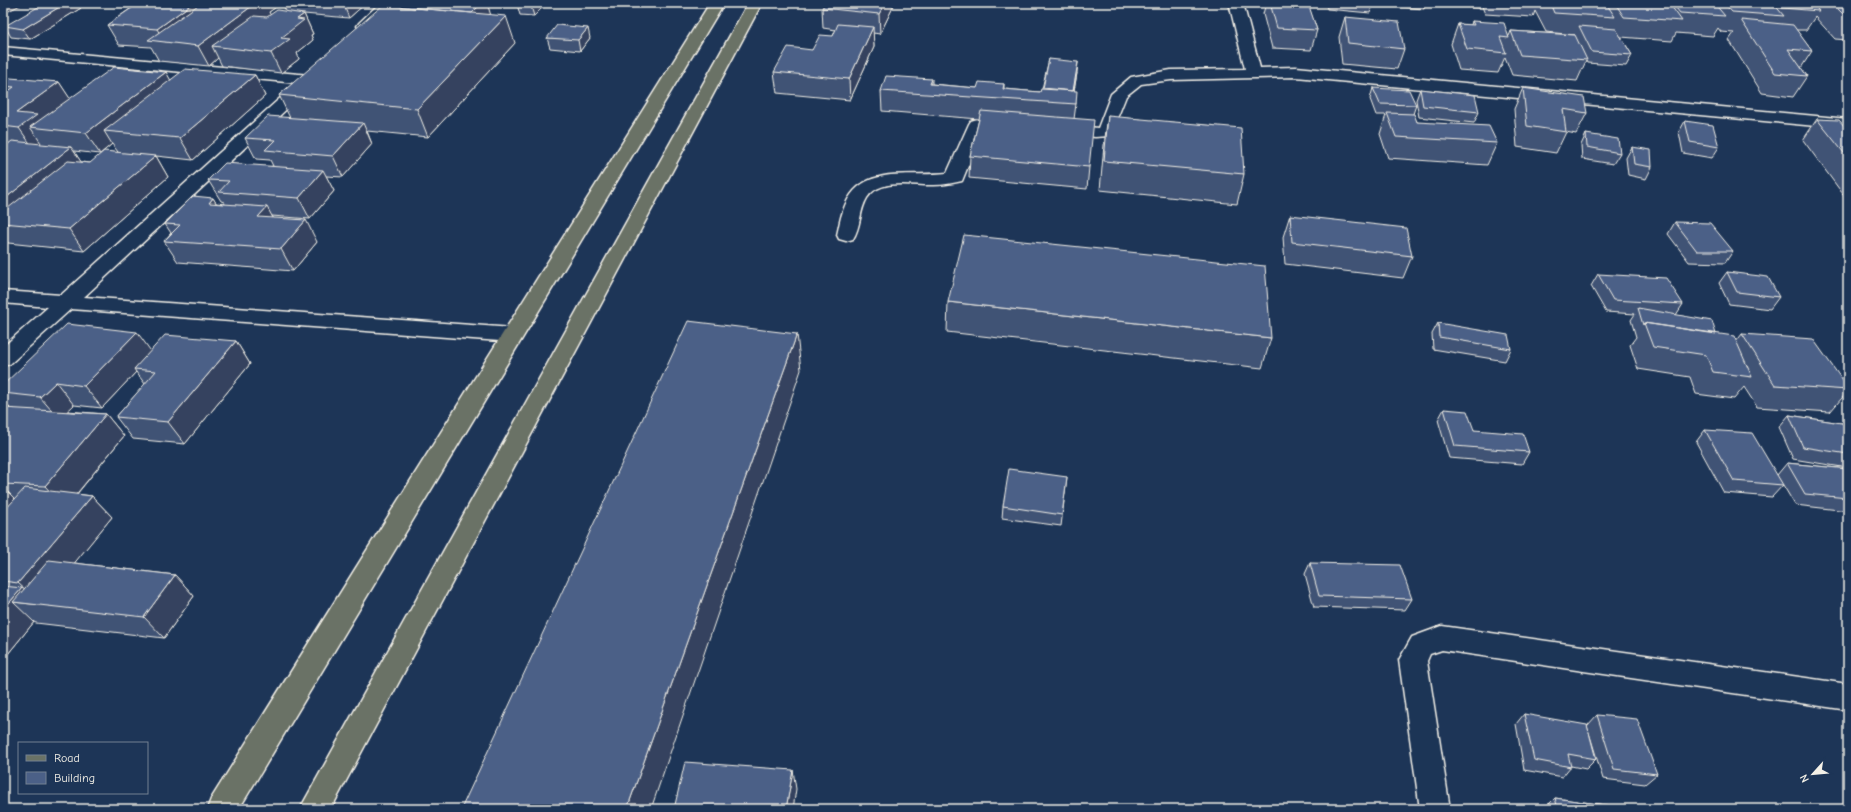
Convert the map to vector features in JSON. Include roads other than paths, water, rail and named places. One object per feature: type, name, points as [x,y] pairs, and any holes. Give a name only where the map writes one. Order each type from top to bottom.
[{"type":"main road","points":[[222,809],[717,3]]},
{"type":"main road","points":[[315,809],[755,3]]},
{"type":"street","points":[[354,36],[388,3]]},
{"type":"street","points":[[1236,3],[1254,74]]},
{"type":"street","points":[[3,51],[315,74],[3,359]]},
{"type":"street","points":[[1048,128],[1085,130],[1097,134],[1104,132],[1119,94],[1136,80],[1171,75],[1296,72],[1848,124]]},
{"type":"street","points":[[846,235],[849,216],[860,192],[876,182],[896,179],[943,180],[956,177],[956,173],[977,124],[1026,126]]},
{"type":"street","points":[[3,297],[513,335]]},
{"type":"street","points":[[1435,809],[1413,660],[1421,645],[1442,638],[1848,697]]}]
